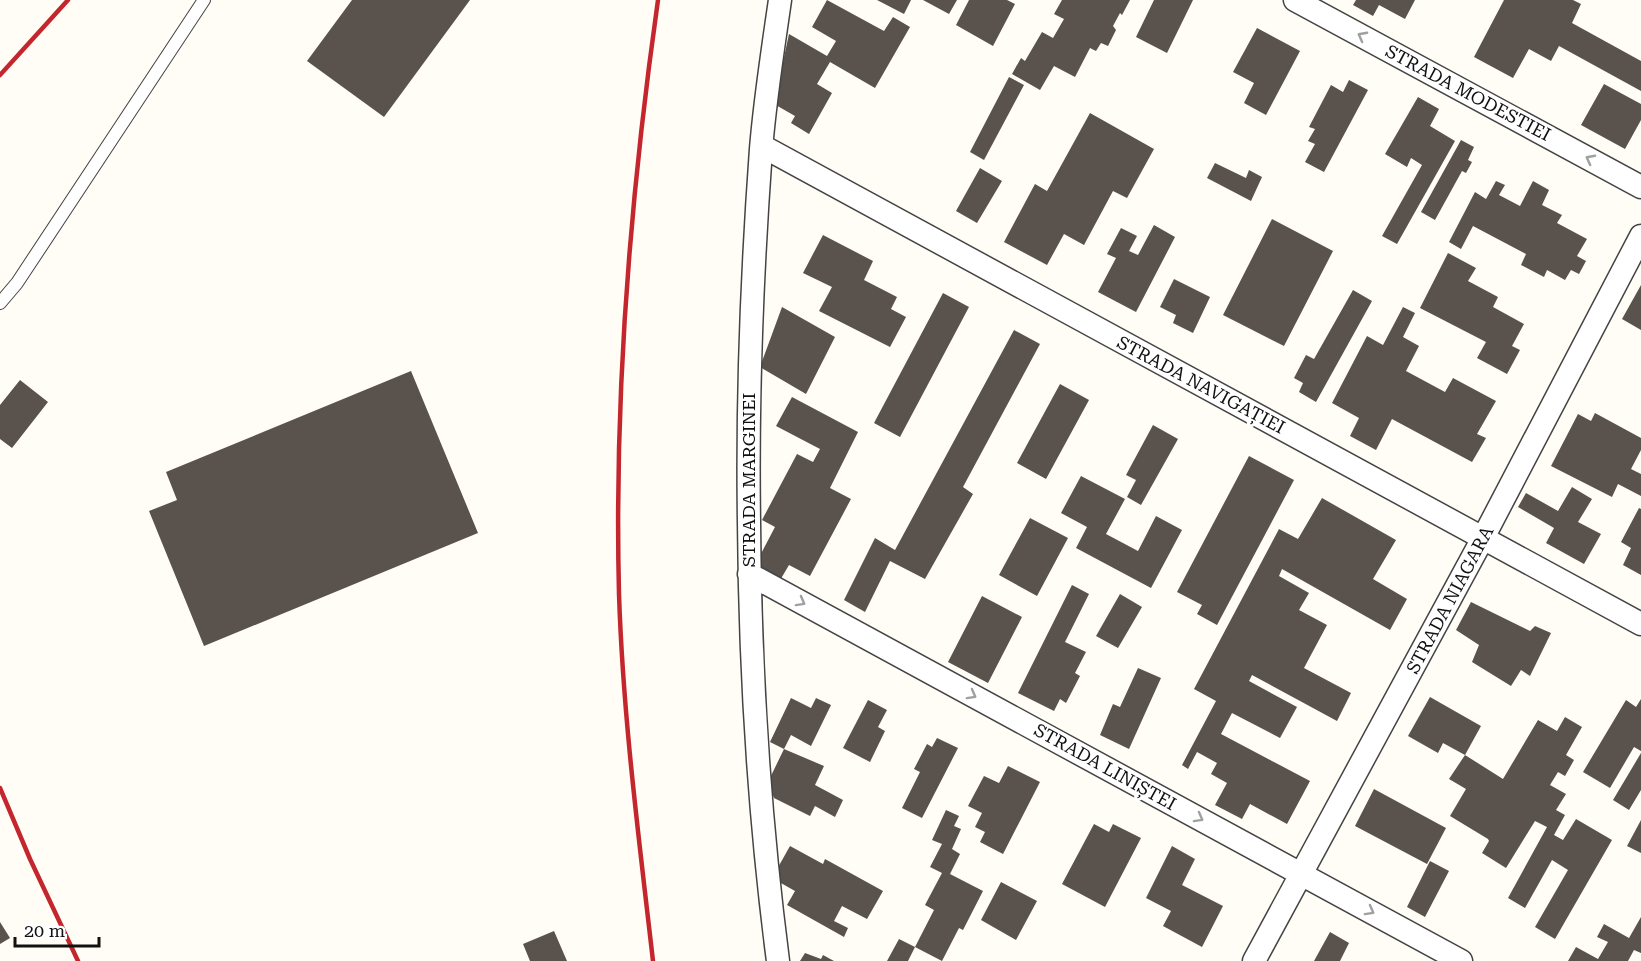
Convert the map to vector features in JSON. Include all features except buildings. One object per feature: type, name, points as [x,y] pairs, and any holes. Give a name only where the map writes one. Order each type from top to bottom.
[{"type":"street","name":"STRADA MARGINEI","points":[[778,961],[768,882],[755,730],[749,574],[749,398],[752,296],[762,146],[780,0]]},
{"type":"street","name":"STRADA MODESTIEI","points":[[1295,0],[1641,187]]},
{"type":"street","name":"STRADA NAVIGAȚIEI","points":[[762,146],[1641,624]]},
{"type":"street","name":"STRADA NIAGARA","points":[[1254,961],[1483,538],[1641,236]]},
{"type":"street","name":"STRADA LINIȘTEI","points":[[749,574],[1461,961]]},
{"type":"lane","points":[[0,303],[17,283],[204,0]]},
{"type":"railway","points":[[0,75],[68,0]]},
{"type":"railway","points":[[653,961],[624,686],[618,519],[626,296],[639,148],[658,0]]},
{"type":"railway","points":[[0,788],[30,859],[78,961]]}]
